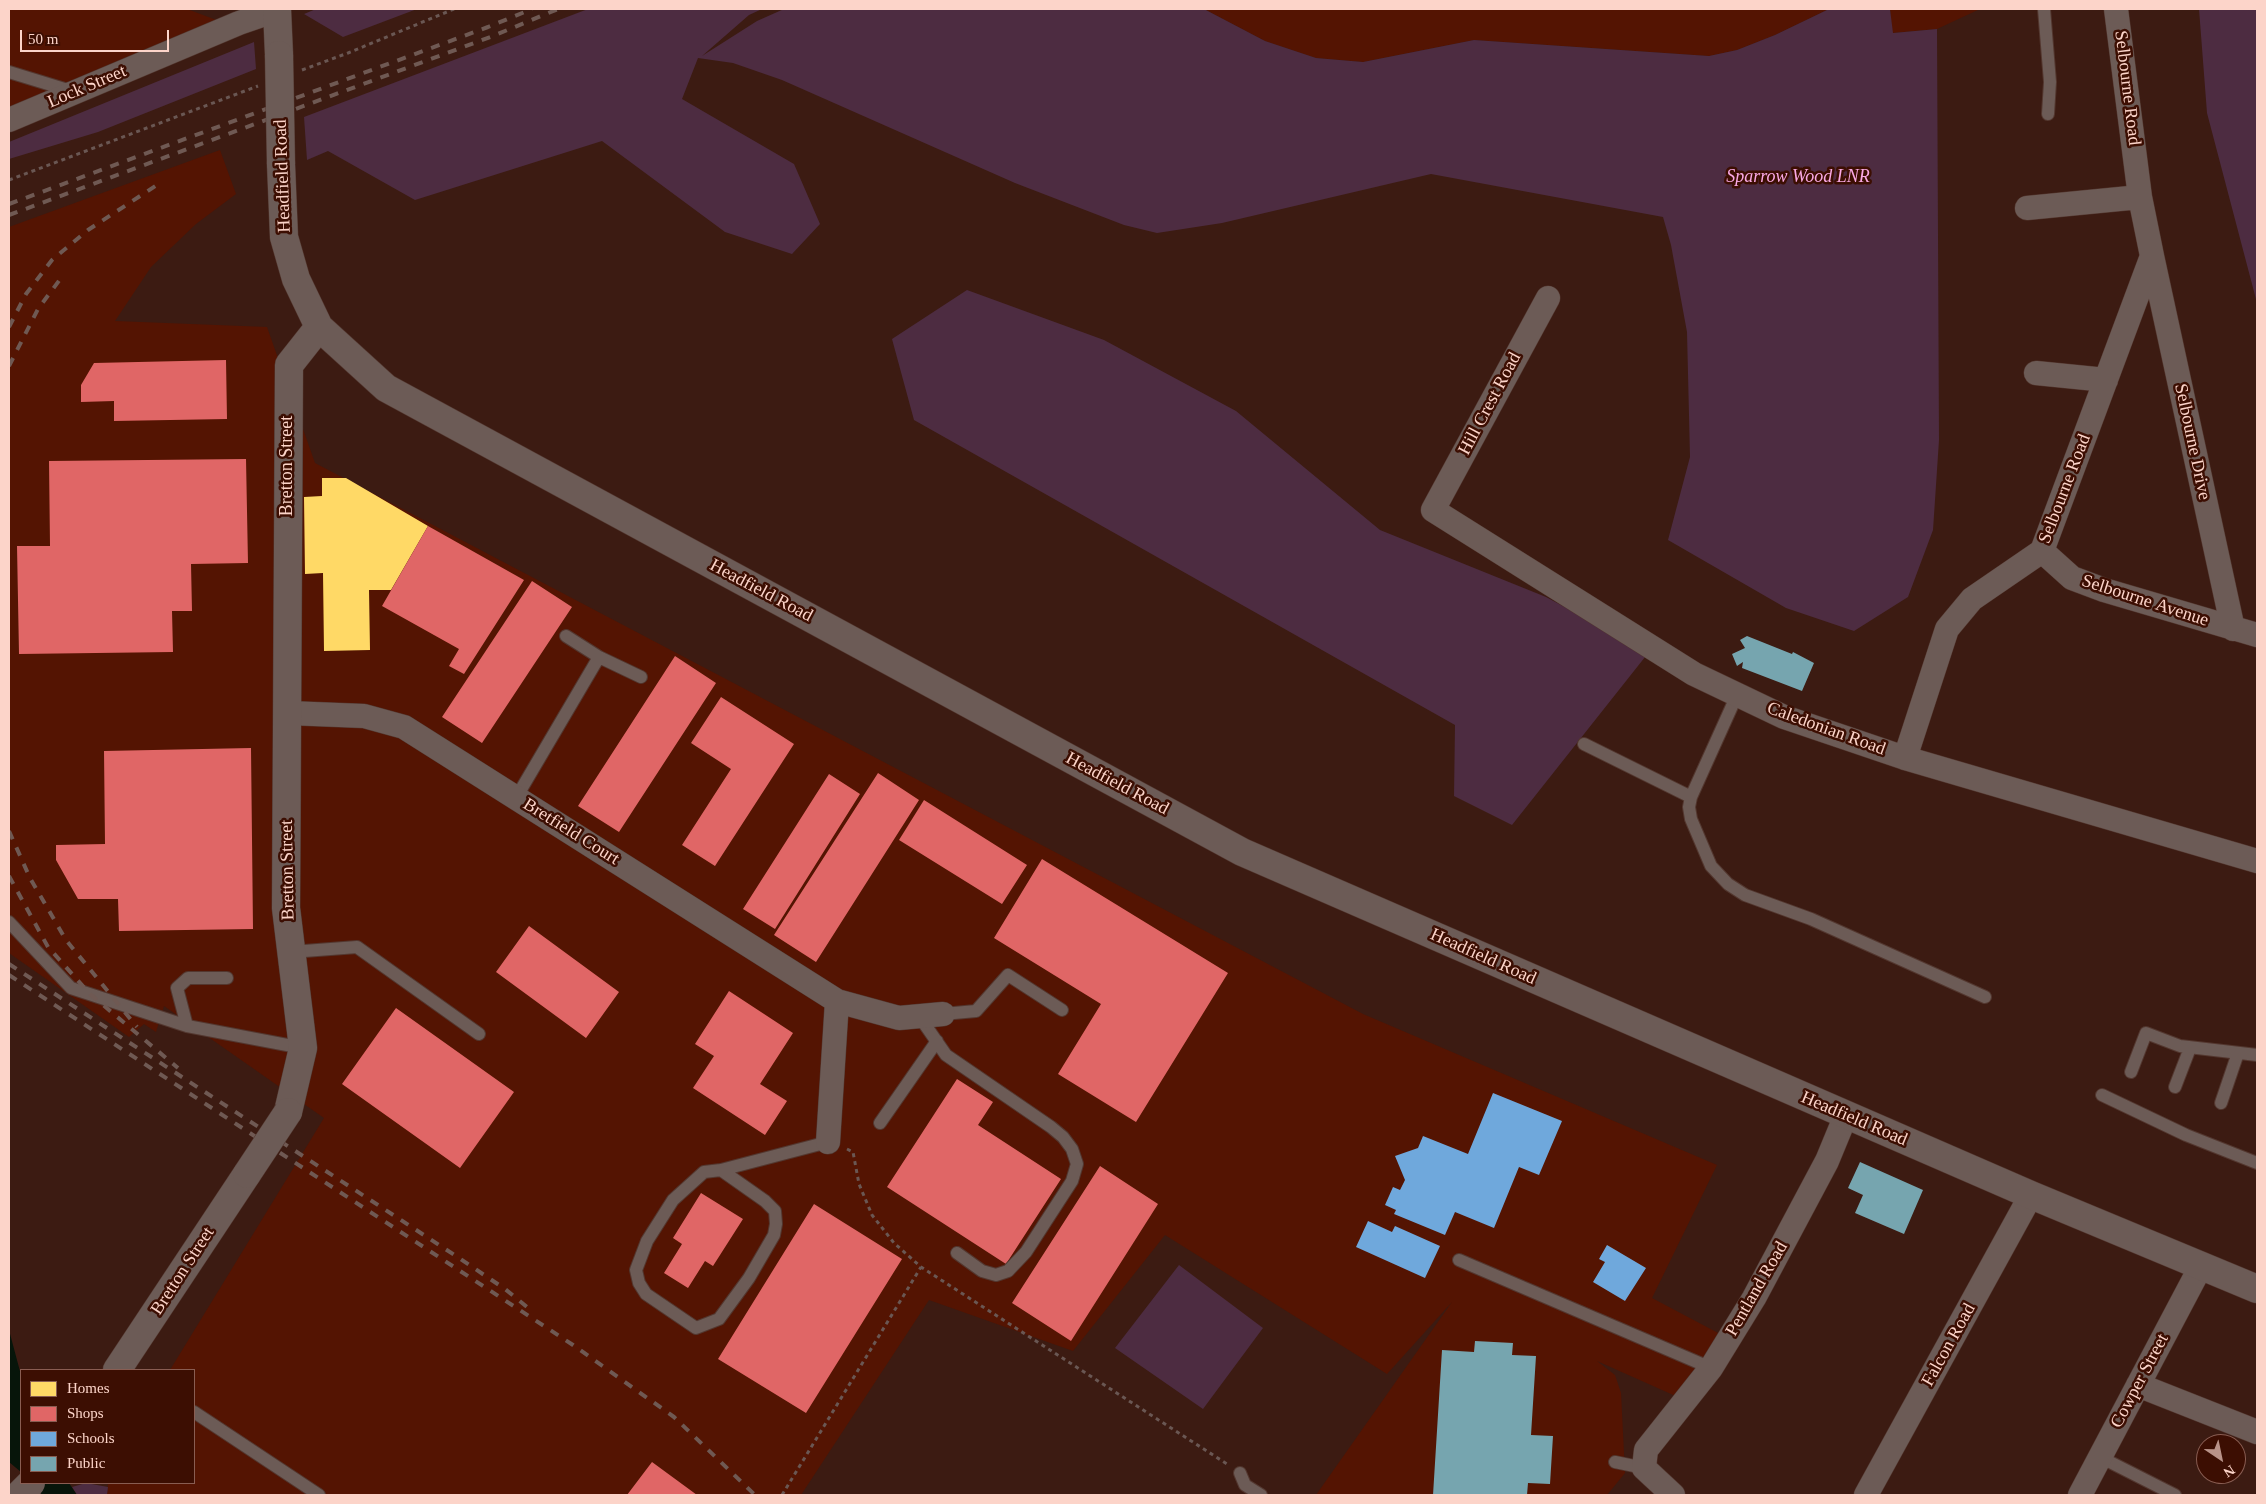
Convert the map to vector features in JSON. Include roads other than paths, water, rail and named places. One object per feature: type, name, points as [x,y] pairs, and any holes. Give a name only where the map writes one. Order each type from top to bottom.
[{"type":"street","name":"Headfield Road","points":[[277,9],[284,237],[296,280],[319,327],[386,388],[1242,852],[2031,1195],[2257,1289]]},
{"type":"street","name":"Lock Street","points":[[9,120],[239,23],[277,9]]},
{"type":"street","name":"Selbourne Road","points":[[1905,758],[1947,629],[1972,599],[2042,551],[2152,256],[2140,197],[2116,9]]},
{"type":"street","points":[[2027,208],[2140,197]]},
{"type":"street","name":"Selbourne Drive","points":[[2152,256],[2233,629]]},
{"type":"street","name":"Hill Crest Road","points":[[1433,510],[1548,298]]},
{"type":"street","name":"Bretton Street","points":[[123,1368],[288,1112],[303,1048],[286,908],[289,365],[319,327]]},
{"type":"street","points":[[2036,373],[2106,380]]},
{"type":"street","name":"Caledonian Road","points":[[1433,510],[1694,674],[1784,717],[1905,758],[2257,861]]},
{"type":"street","name":"Selbourne Avenue","points":[[2042,551],[2072,578],[2257,635]]},
{"type":"street","name":"Bretfield Court","points":[[288,713],[364,716],[404,727],[837,1000],[899,1018],[943,1014]]},
{"type":"street","points":[[828,1142],[837,1000]]},
{"type":"street","name":"Pentland Road","points":[[1645,1459],[1711,1368],[1759,1290],[1827,1161],[1846,1115]]},
{"type":"street","name":"Falcon Road","points":[[1866,1495],[2031,1195]]},
{"type":"street","name":"Cowper Street","points":[[2080,1495],[2201,1266]]},
{"type":"street","points":[[2138,1385],[2257,1432]]},
{"type":"street","points":[[1645,1459],[1673,1495]]},
{"type":"street","points":[[19,1495],[30,1484]]},
{"type":"lane","points":[[2044,9],[2050,82],[2048,114]]},
{"type":"lane","points":[[9,72],[73,92]]},
{"type":"lane","points":[[566,636],[599,657],[641,677]]},
{"type":"lane","points":[[516,798],[599,657]]},
{"type":"lane","points":[[1737,694],[1691,797],[1689,807],[1691,819],[1711,866],[1728,884],[1745,895],[1811,919],[1985,997]]},
{"type":"lane","points":[[1584,744],[1691,797]]},
{"type":"lane","points":[[9,922],[71,988],[187,1026],[303,1048]]},
{"type":"lane","points":[[291,952],[357,947],[479,1034]]},
{"type":"lane","points":[[943,1014],[976,1011],[1008,974],[1062,1010]]},
{"type":"lane","points":[[187,1026],[177,988],[188,978],[227,978]]},
{"type":"lane","points":[[919,1016],[946,1054],[1051,1126],[1063,1137],[1072,1149],[1077,1164],[1072,1181],[1026,1252],[1008,1271],[996,1275],[982,1271],[957,1253]]},
{"type":"lane","points":[[2131,1072],[2146,1033],[2190,1048],[2257,1055]]},
{"type":"lane","points":[[880,1123],[937,1041]]},
{"type":"lane","points":[[2175,1087],[2190,1048]]},
{"type":"lane","points":[[2221,1103],[2238,1053]]},
{"type":"lane","points":[[2102,1095],[2186,1135],[2257,1164]]},
{"type":"lane","points":[[721,1170],[765,1201],[775,1211],[776,1224],[774,1235],[749,1278],[720,1319],[696,1328],[646,1294],[639,1283],[636,1270],[647,1241],[673,1200],[704,1172],[721,1170],[828,1142]]},
{"type":"lane","points":[[1459,1260],[1711,1368]]},
{"type":"lane","points":[[195,1413],[319,1495]]},
{"type":"lane","points":[[2100,1457],[2175,1495]]},
{"type":"lane","points":[[1615,1462],[1645,1459]]},
{"type":"lane","points":[[1240,1473],[1246,1485],[1261,1495]]},
{"type":"railway","points":[[9,204],[532,9]]},
{"type":"railway","points":[[9,215],[493,36],[558,9]]},
{"type":"railway","points":[[9,327],[26,294],[52,260],[88,230],[160,183]]},
{"type":"railway","points":[[9,366],[38,309],[64,274]]},
{"type":"railway","points":[[9,831],[30,878],[66,940],[137,1027]]},
{"type":"railway","points":[[9,876],[48,947],[90,994],[178,1068]]},
{"type":"railway","points":[[9,964],[456,1256],[505,1289],[532,1311]]},
{"type":"railway","points":[[9,975],[573,1345],[674,1417],[755,1495]]},
{"type":"park label","name":"Sparrow Wood LNR","points":[[1798,177]]}]
